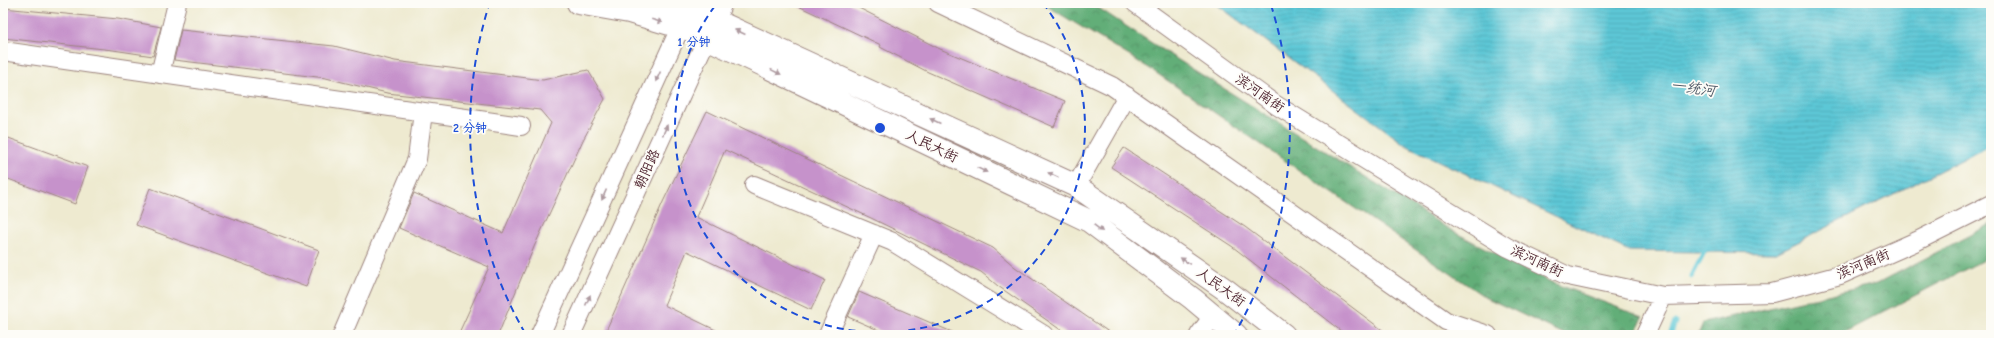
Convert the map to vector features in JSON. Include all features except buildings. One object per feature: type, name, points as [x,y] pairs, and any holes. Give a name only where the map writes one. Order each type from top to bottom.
[{"type":"street","points":[[160,74],[177,3]]},
{"type":"street","name":"人民大街","points":[[578,3],[629,12],[687,13]]},
{"type":"street","name":"人民大街","points":[[661,3],[687,13],[715,20],[1076,186],[1226,290],[1284,335]]},
{"type":"street","points":[[938,3],[1112,86],[1446,321],[1488,335]]},
{"type":"street","name":"滨河南街","points":[[1135,3],[1276,105],[1508,247],[1568,276],[1663,296],[1772,293],[1840,275],[1991,204]]},
{"type":"street","points":[[540,335],[687,13]]},
{"type":"street","name":"人民大街","points":[[715,20],[1088,221],[1236,335]]},
{"type":"street","name":"朝阳路","points":[[571,335],[715,20]]},
{"type":"street","points":[[3,51],[521,126]]},
{"type":"street","points":[[1076,186],[1127,96]]},
{"type":"street","points":[[342,335],[417,159],[423,112]]},
{"type":"street","points":[[754,185],[893,242],[1044,335]]},
{"type":"street","points":[[831,334],[874,234]]},
{"type":"street","points":[[1645,335],[1663,296]]},
{"type":"street","points":[[1199,335],[1213,316]]},
{"type":"green space","points":[[1042,3],[1091,3],[1167,53],[1454,232],[1553,283],[1643,317],[1635,335],[1566,335],[1485,297],[1149,68]]},
{"type":"green space","points":[[1991,224],[1991,256],[1839,335],[1698,335],[1703,323],[1876,284]]},
{"type":"water","name":"一统河","points":[[1215,3],[1991,3],[1991,145],[1776,253],[1629,251],[1407,146]]},
{"type":"waterway","points":[[1692,276],[1707,246]]},
{"type":"waterway","points":[[1670,335],[1675,322]]}]
